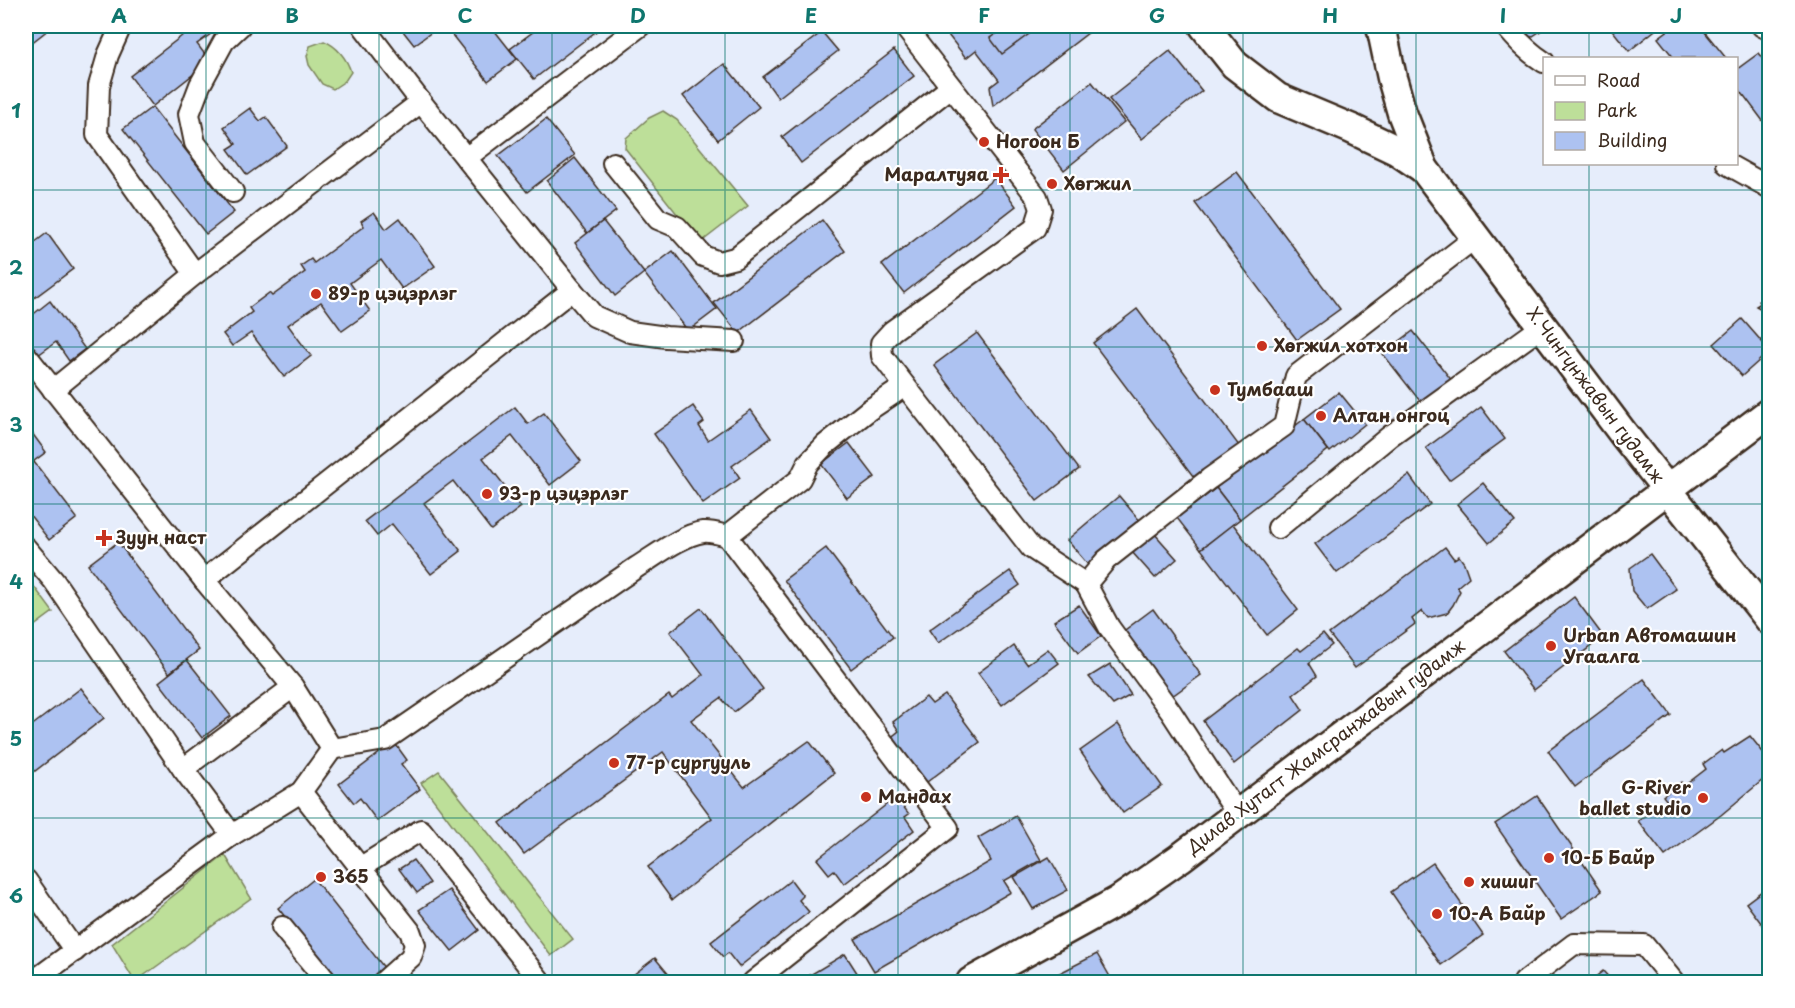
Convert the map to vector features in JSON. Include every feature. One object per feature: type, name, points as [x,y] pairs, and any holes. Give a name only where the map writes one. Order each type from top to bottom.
[{"type":"main road","name":"Х.Чингүнжавын гудамж","points":[[1204,26],[1235,65],[1278,98],[1396,150],[1424,169]]},
{"type":"main road","name":"Х.Чингүнжавын гудамж","points":[[1382,26],[1392,78],[1402,113],[1424,169],[1667,490],[1770,620]]},
{"type":"main road","name":"Дилав Хутагт Жамсранжавын гудамж","points":[[971,982],[1118,901],[1180,858],[1770,412]]},
{"type":"street","points":[[121,26],[108,55],[99,86],[97,135],[195,274]]},
{"type":"street","points":[[233,192],[195,143],[189,114],[200,85],[224,41],[240,26]]},
{"type":"street","points":[[363,26],[421,102],[594,316],[630,332],[666,337],[734,341]]},
{"type":"street","points":[[466,158],[640,26]]},
{"type":"street","points":[[904,26],[1037,197],[1041,209],[1035,228],[892,331],[881,343],[882,356],[1031,548],[1086,584],[1109,627],[1171,712],[1238,815]]},
{"type":"street","points":[[1505,26],[1524,47],[1543,61]]},
{"type":"street","points":[[1762,26],[1770,30]]},
{"type":"street","points":[[614,163],[658,219],[677,227],[703,256],[719,262],[735,258],[951,87]]},
{"type":"street","points":[[52,390],[195,274],[421,102]]},
{"type":"street","points":[[1729,165],[1770,188]]},
{"type":"street","points":[[1086,584],[1115,553],[1209,479],[1284,426],[1296,376],[1476,237]]},
{"type":"street","points":[[204,580],[572,290]]},
{"type":"street","points":[[1278,528],[1390,436],[1543,326]]},
{"type":"street","points":[[26,355],[204,580],[293,687],[332,749]]},
{"type":"street","points":[[727,536],[800,479],[808,463],[825,444],[905,386]]},
{"type":"street","points":[[32,982],[232,835],[300,792],[332,749],[384,740],[637,567],[673,545],[702,532],[713,532],[727,536],[948,828],[753,982]]},
{"type":"street","points":[[26,548],[54,581],[183,769],[232,835]]},
{"type":"street","points":[[183,769],[293,687]]},
{"type":"street","points":[[300,792],[410,931],[415,945],[411,957],[383,982]]},
{"type":"street","points":[[361,867],[421,830],[541,982]]},
{"type":"street","points":[[26,880],[75,951]]},
{"type":"street","points":[[282,927],[327,982]]},
{"type":"street","points":[[1524,982],[1574,944],[1644,945],[1674,982]]},
{"type":"green space","points":[[324,41],[341,54],[351,72],[345,81],[333,89],[322,84],[309,65],[307,56],[310,46]]},
{"type":"green space","points":[[663,111],[677,120],[748,206],[700,243],[625,148],[626,138],[649,118]]},
{"type":"green space","points":[[26,578],[53,612],[26,632]]},
{"type":"green space","points":[[439,771],[573,939],[551,956],[421,783]]},
{"type":"green space","points":[[225,855],[251,898],[135,982],[112,944]]},
{"type":"building","points":[[26,26],[53,26],[26,47]]},
{"type":"building","points":[[181,26],[222,26],[197,44],[210,61],[153,106],[130,76],[187,32]]},
{"type":"building","points":[[399,26],[440,26],[414,45]]},
{"type":"building","points":[[445,26],[491,26],[517,59],[488,81]]},
{"type":"building","points":[[541,26],[603,26],[534,79],[510,49]]},
{"type":"building","points":[[941,26],[1097,26],[993,106],[990,87],[999,80],[976,50],[966,58]]},
{"type":"building","points":[[1007,26],[1040,26],[1002,54],[990,38]]},
{"type":"building","points":[[1521,26],[1548,26],[1530,38]]},
{"type":"building","points":[[1609,26],[1658,26],[1659,27],[1629,51]]},
{"type":"building","points":[[1674,26],[1700,26],[1725,57],[1673,57],[1658,38]]},
{"type":"building","points":[[822,32],[838,51],[778,98],[763,77]]},
{"type":"building","points":[[894,50],[914,76],[801,163],[782,137]]},
{"type":"building","points":[[1170,51],[1202,91],[1142,139],[1109,99]]},
{"type":"building","points":[[1759,53],[1770,67],[1769,129],[1738,88],[1738,69]]},
{"type":"building","points":[[724,64],[759,107],[718,140],[683,96]]},
{"type":"building","points":[[1092,82],[1124,122],[1064,170],[1032,129]]},
{"type":"building","points":[[152,107],[234,212],[206,234],[123,129]]},
{"type":"building","points":[[250,108],[260,121],[266,117],[287,146],[247,175],[228,149],[236,144],[224,127]]},
{"type":"building","points":[[546,119],[575,155],[527,192],[498,156]]},
{"type":"building","points":[[575,158],[616,211],[587,233],[547,181]]},
{"type":"building","points":[[1237,172],[1340,309],[1297,340],[1195,203]]},
{"type":"building","points":[[995,178],[1016,206],[904,293],[882,265]]},
{"type":"building","name":"89-р цэцэрлэг","points":[[374,212],[386,229],[400,218],[435,266],[402,289],[381,260],[350,283],[370,311],[342,331],[321,302],[288,325],[311,356],[284,377],[251,333],[232,346],[223,334],[252,312],[249,308],[269,293],[272,296],[305,272],[301,266],[311,259],[314,263],[364,226],[361,221]]},
{"type":"building","points":[[822,220],[845,251],[738,333],[714,303]]},
{"type":"building","points":[[603,221],[644,273],[615,296],[575,243]]},
{"type":"building","points":[[47,233],[73,269],[26,304],[26,249]]},
{"type":"building","points":[[673,251],[717,309],[688,331],[644,273]]},
{"type":"building","points":[[1770,293],[1770,314],[1756,306]]},
{"type":"building","points":[[50,301],[85,349],[69,361],[56,342],[38,355],[26,338],[26,320]]},
{"type":"building","points":[[1137,309],[1240,447],[1196,480],[1093,343]]},
{"type":"building","points":[[1742,319],[1770,351],[1742,376],[1714,344]]},
{"type":"building","points":[[1413,331],[1453,382],[1423,405],[1383,354]]},
{"type":"building","points":[[977,333],[1079,469],[1037,501],[934,365]]},
{"type":"building","points":[[1339,392],[1365,424],[1330,452],[1304,419]]},
{"type":"building","points":[[693,406],[704,422],[699,426],[708,440],[751,410],[771,438],[732,466],[740,478],[703,504],[654,434]]},
{"type":"building","name":"93-р цэцэрлэг","points":[[515,407],[528,424],[544,413],[581,461],[550,485],[512,436],[483,458],[521,507],[491,530],[453,481],[424,503],[461,551],[431,574],[392,524],[377,536],[365,521]]},
{"type":"building","points":[[1481,407],[1505,439],[1449,480],[1426,448]]},
{"type":"building","points":[[1304,419],[1328,450],[1240,519],[1216,488]]},
{"type":"building","points":[[26,425],[46,452],[26,467]]},
{"type":"building","points":[[849,443],[875,477],[847,498],[821,464]]},
{"type":"building","points":[[34,462],[77,518],[49,540],[26,510],[26,468]]},
{"type":"building","points":[[1409,475],[1430,504],[1337,573],[1315,544]]},
{"type":"building","points":[[1483,483],[1515,522],[1489,543],[1457,504]]},
{"type":"building","points":[[1216,488],[1240,519],[1201,549],[1177,518]]},
{"type":"building","points":[[1119,496],[1141,522],[1089,566],[1067,540]]},
{"type":"building","points":[[1233,524],[1298,610],[1267,635],[1201,549]]},
{"type":"building","points":[[1154,533],[1177,559],[1155,578],[1132,552]]},
{"type":"building","points":[[118,542],[199,650],[169,673],[88,565]]},
{"type":"building","points":[[1445,547],[1454,559],[1459,556],[1469,577],[1457,587],[1460,591],[1453,605],[1447,613],[1428,618],[1422,611],[1412,619],[1415,624],[1355,668],[1329,634]]},
{"type":"building","points":[[826,548],[893,637],[851,669],[784,580]]},
{"type":"building","points":[[1650,554],[1676,589],[1647,609],[1632,591],[1630,568]]},
{"type":"building","points":[[1010,571],[1020,585],[938,643],[929,630]]},
{"type":"building","name":"Urban Автомашин Угаалга","points":[[1574,597],[1600,632],[1599,640],[1534,690],[1504,651]]},
{"type":"building","points":[[1079,605],[1101,636],[1078,653],[1054,621]]},
{"type":"building","name":"77-р сургууль","points":[[701,608],[763,689],[734,712],[721,698],[691,720],[744,787],[809,741],[834,773],[672,900],[648,867],[712,818],[663,752],[524,854],[500,823],[669,695],[672,699],[703,675],[670,632]]},
{"type":"building","points":[[1153,609],[1201,675],[1168,699],[1121,633]]},
{"type":"building","points":[[1323,634],[1332,645],[1309,663],[1317,676],[1293,695],[1303,710],[1234,764],[1203,721],[1298,648],[1301,651]]},
{"type":"building","points":[[1014,646],[1027,664],[1048,649],[1059,663],[1002,705],[978,673]]},
{"type":"building","points":[[187,660],[231,716],[202,738],[159,682]]},
{"type":"building","points":[[1110,664],[1131,695],[1113,705],[1089,677]]},
{"type":"building","points":[[1644,679],[1671,715],[1575,787],[1548,751]]},
{"type":"building","points":[[81,688],[104,718],[26,778],[26,730]]},
{"type":"building","points":[[945,695],[980,742],[923,785],[889,739],[899,731],[893,722],[926,697],[932,704]]},
{"type":"building","points":[[1118,724],[1162,786],[1123,813],[1080,751]]},
{"type":"building","name":"G-River ballet studio","points":[[1750,736],[1770,761],[1770,774],[1721,815],[1665,856],[1638,821],[1667,801],[1663,796],[1681,782],[1684,786],[1706,769],[1703,764],[1722,750],[1724,753]]},
{"type":"building","points":[[394,742],[407,760],[401,764],[420,789],[377,821],[360,798],[354,803],[339,784]]},
{"type":"building","name":"10-Б Байр","points":[[1537,796],[1602,891],[1561,919],[1495,824]]},
{"type":"building","points":[[896,797],[909,814],[905,817],[914,830],[844,884],[834,870],[829,874],[817,859]]},
{"type":"building","points":[[1016,816],[1041,860],[1004,881],[1011,892],[874,971],[855,939],[991,861],[978,838]]},
{"type":"building","points":[[1049,857],[1068,890],[1033,909],[1014,877]]},
{"type":"building","points":[[413,860],[430,883],[417,893],[399,869]]},
{"type":"building","name":"10-A Байр","points":[[1433,863],[1483,935],[1441,965],[1391,892]]},
{"type":"building","points":[[314,879],[386,970],[369,982],[337,982],[278,908]]},
{"type":"building","points":[[791,880],[803,896],[799,900],[809,912],[739,967],[728,953],[723,957],[711,942]]},
{"type":"building","points":[[1770,885],[1770,935],[1746,903]]},
{"type":"building","points":[[449,890],[479,930],[452,951],[419,910]]},
{"type":"building","points":[[845,954],[863,982],[809,982],[813,980],[810,975]]},
{"type":"building","points":[[1097,954],[1113,982],[1042,982]]},
{"type":"building","points":[[655,958],[675,982],[624,982]]},
{"type":"building","points":[[1603,971],[1613,982],[1589,982]]},
{"type":"place","name":"Ногоон Б","points":[[984,142]]},
{"type":"place","name":"Маралтуяа","points":[[1001,175]]},
{"type":"place","name":"Хөгжил","points":[[1052,184]]},
{"type":"place","name":"89-р цэцэрлэг","points":[[316,294]]},
{"type":"place","name":"Хөгжил хотхон","points":[[1262,346]]},
{"type":"place","name":"Тумбааш","points":[[1215,390]]},
{"type":"place","name":"Алтан онгоц","points":[[1321,416]]},
{"type":"place","name":"93-р цэцэрлэг","points":[[487,494]]},
{"type":"place","name":"Зуун наст","points":[[104,538]]},
{"type":"place","name":"Urban Автомашин Угаалга","points":[[1551,646]]},
{"type":"place","name":"77-р сургууль","points":[[614,763]]},
{"type":"place","name":"Мандах","points":[[866,797]]},
{"type":"place","name":"G-River ballet studio","points":[[1703,798]]},
{"type":"place","name":"10-Б Байр","points":[[1549,858]]},
{"type":"place","name":"365","points":[[321,877]]},
{"type":"place","name":"хишиг","points":[[1469,882]]},
{"type":"place","name":"10-A Байр","points":[[1437,914]]}]
